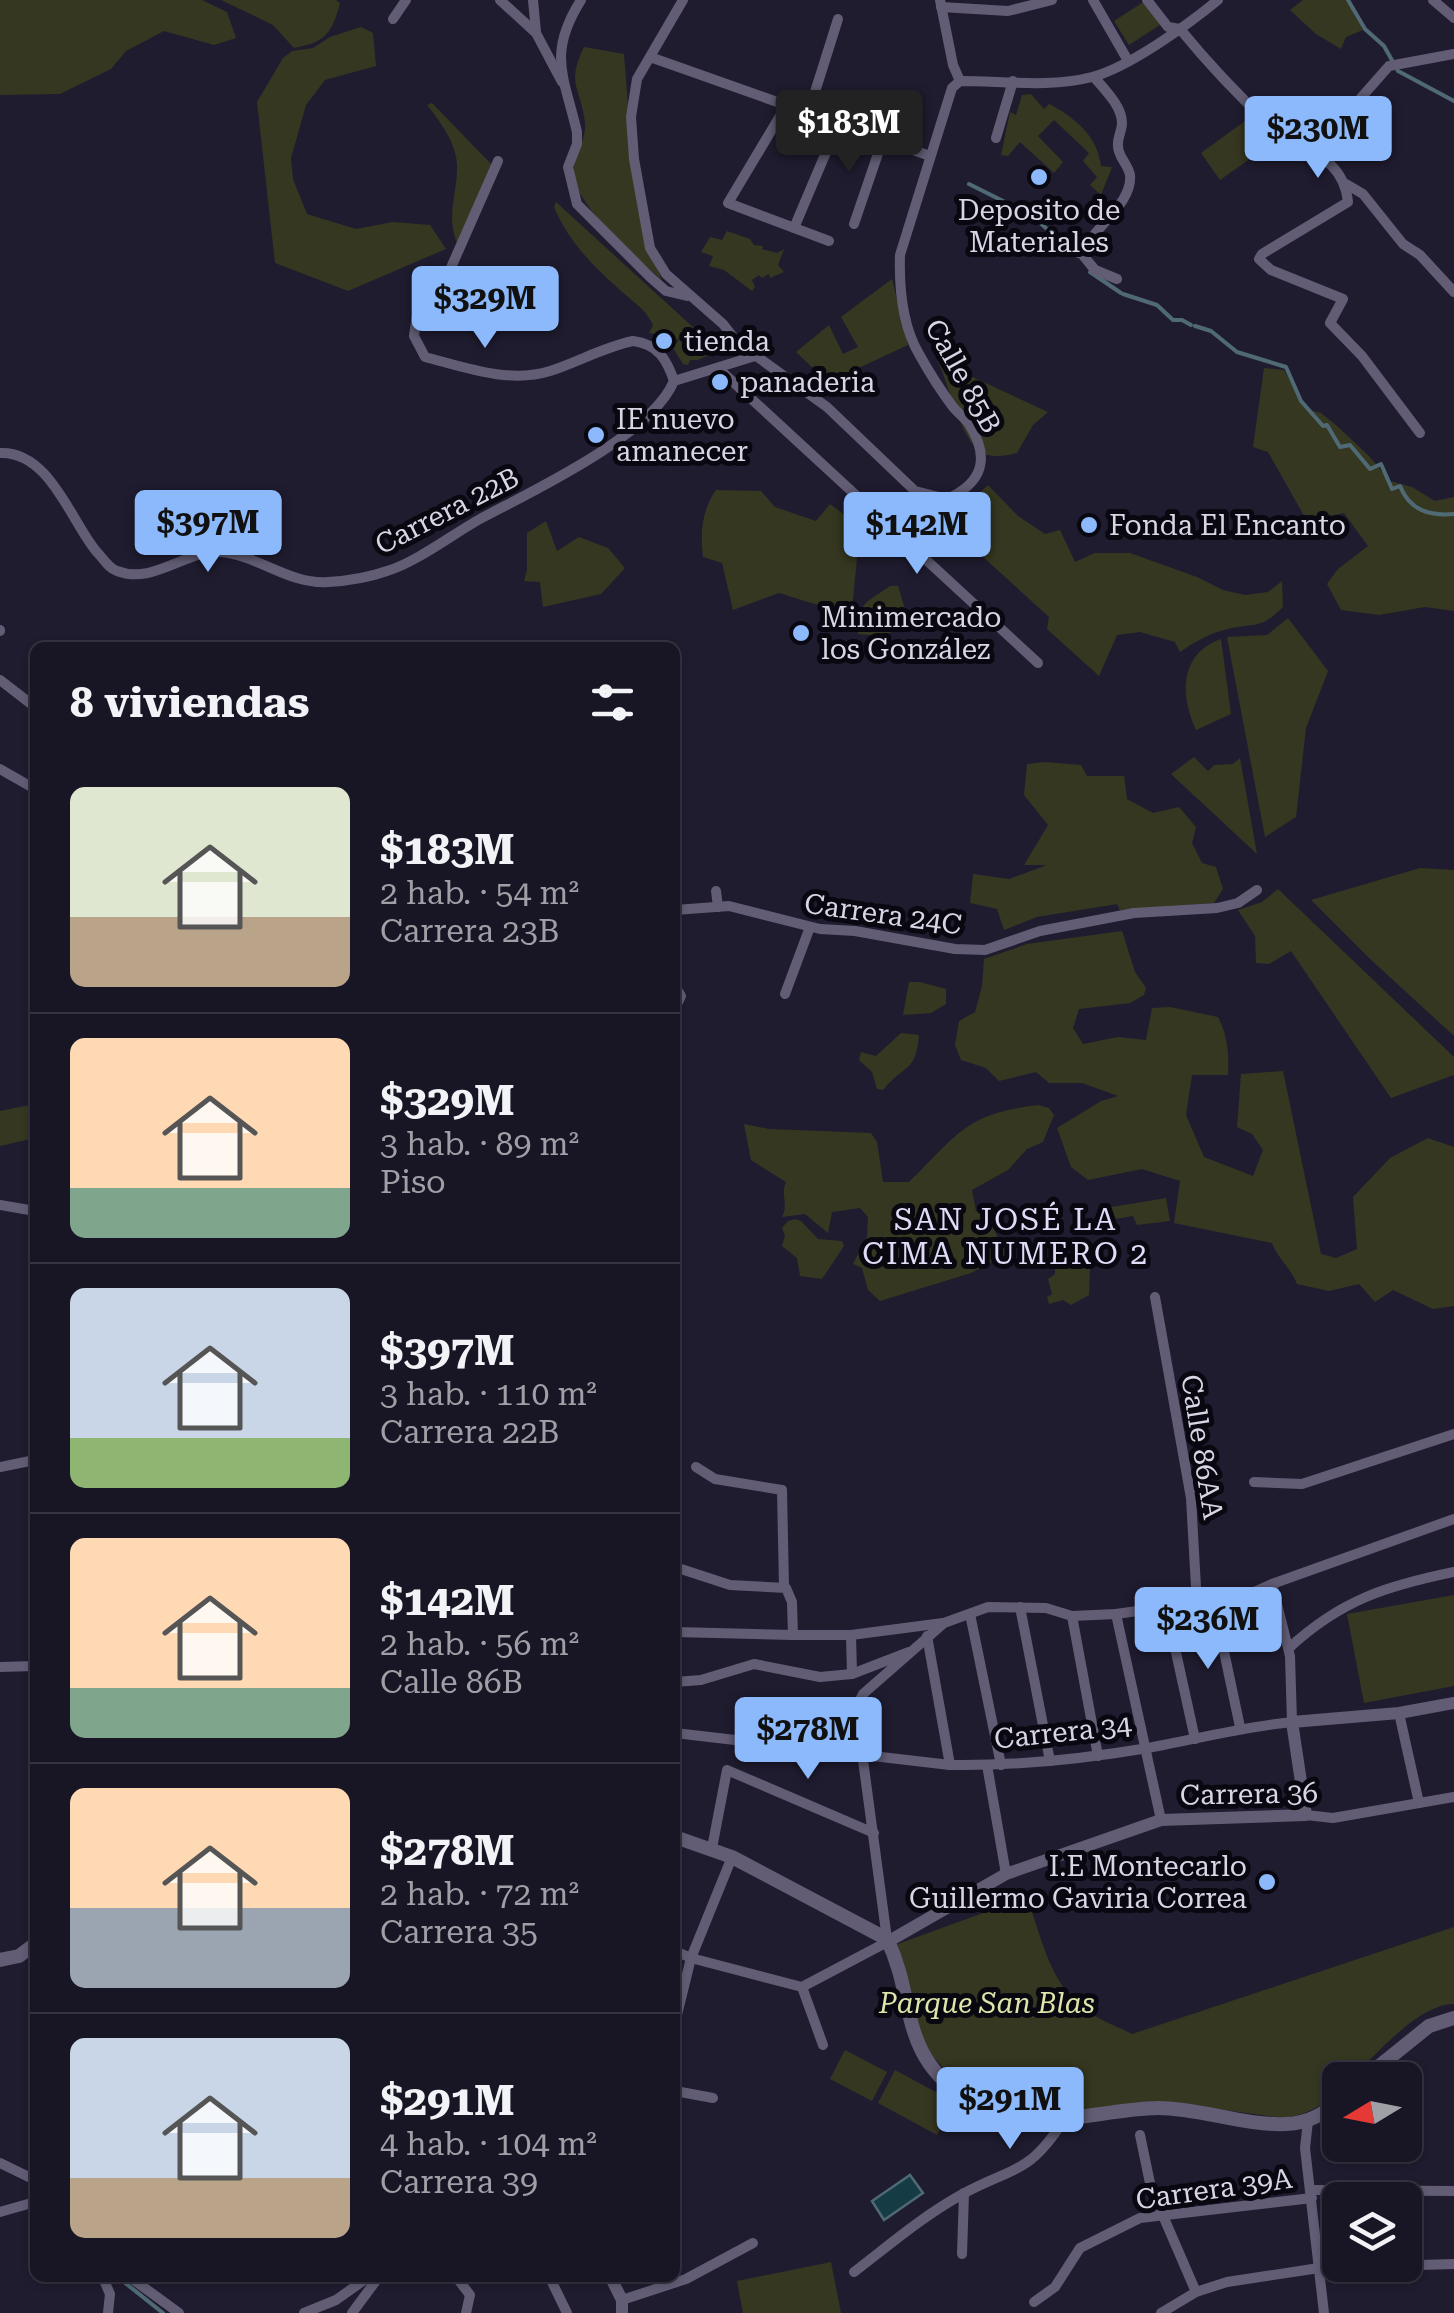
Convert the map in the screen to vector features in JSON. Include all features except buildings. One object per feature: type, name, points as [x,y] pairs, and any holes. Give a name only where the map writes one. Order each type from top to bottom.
[{"type":"main road","points":[[680,1838],[732,1857],[888,1940],[914,2040],[927,2061],[966,2098],[1000,2113],[1031,2120],[1064,2120],[1158,2108],[1284,2124],[1322,2115]]},
{"type":"main road","points":[[0,1960],[19,1956],[30,1948]]},
{"type":"main road","points":[[1384,2062],[1429,2026],[1454,2018]]},
{"type":"street","points":[[392,19],[406,0]]},
{"type":"street","points":[[500,0],[536,33],[567,92]]},
{"type":"street","points":[[533,0],[536,33]]},
{"type":"street","points":[[581,0],[562,36],[560,55],[577,132],[568,167],[577,204],[666,290],[696,301]]},
{"type":"street","points":[[498,161],[442,288],[417,315],[414,336],[424,356],[462,368],[512,375],[549,371],[622,343],[644,342],[664,356],[674,382],[756,356],[666,274],[650,248],[634,159],[632,117],[637,79],[684,0]]},
{"type":"street","points":[[960,81],[941,4],[1008,11],[1052,0]]},
{"type":"street","points":[[1093,0],[1128,60]]},
{"type":"street","points":[[1147,0],[1168,27],[1180,30],[1272,127],[1323,158],[1346,184],[1363,194],[1403,244],[1420,255],[1454,292]]},
{"type":"street","points":[[650,58],[930,156],[952,88],[960,81],[1045,83],[1094,77],[1180,30],[1218,0]]},
{"type":"street","points":[[1433,0],[1454,18]]},
{"type":"street","points":[[808,111],[838,19]]},
{"type":"street","points":[[1323,158],[1337,124],[1389,66],[1454,54]]},
{"type":"street","points":[[1094,77],[1120,113],[1117,144],[1130,175],[1119,204],[1082,254],[1095,270],[1118,279]]},
{"type":"street","points":[[996,138],[1013,82]]},
{"type":"street","points":[[786,106],[728,203],[829,241]]},
{"type":"street","points":[[794,228],[838,124]]},
{"type":"street","points":[[854,224],[883,139]]},
{"type":"street","name":"Calle 85B","points":[[756,356],[827,407],[915,491],[946,499],[970,488],[982,460],[970,425],[954,408],[915,345],[900,300],[900,255],[930,156]]},
{"type":"street","points":[[1346,184],[1348,202],[1262,254],[1261,263],[1342,299],[1330,322],[1362,356],[1420,433]]},
{"type":"street","points":[[722,368],[1038,662]]},
{"type":"street","name":"Carrera 22B","points":[[0,453],[32,461],[112,569],[132,576],[215,552],[236,555],[306,580],[326,582],[387,571],[480,518],[552,484],[660,406],[674,382]]},
{"type":"street","points":[[0,680],[30,703]]},
{"type":"street","points":[[0,770],[30,786]]},
{"type":"street","name":"Carrera 24C","points":[[680,910],[729,906],[810,927],[955,949],[986,950],[1040,930],[1134,913],[1217,908],[1238,903],[1257,890]]},
{"type":"street","points":[[716,892],[718,907]]},
{"type":"street","points":[[785,994],[810,927]]},
{"type":"street","points":[[0,1205],[30,1210]]},
{"type":"street","name":"Calle 86AA","points":[[1155,1297],[1191,1498],[1197,1605]]},
{"type":"street","points":[[1254,1482],[1302,1484],[1454,1434]]},
{"type":"street","points":[[0,1467],[30,1461]]},
{"type":"street","points":[[696,1466],[715,1479],[782,1490],[784,1587]]},
{"type":"street","points":[[680,1632],[851,1634],[944,1623],[988,1607],[1056,1609],[1072,1616],[1166,1606],[1214,1608],[1454,1520]]},
{"type":"street","points":[[680,1569],[730,1584],[784,1587],[790,1591],[793,1635]]},
{"type":"street","points":[[1289,1648],[1320,1620],[1352,1601],[1454,1572]]},
{"type":"street","points":[[1272,1584],[1289,1648],[1292,1722],[1306,1815]]},
{"type":"street","points":[[1166,1606],[1195,1739]]},
{"type":"street","points":[[1020,1608],[1050,1761]]},
{"type":"street","points":[[1214,1608],[1240,1728]]},
{"type":"street","points":[[970,1614],[1001,1765]]},
{"type":"street","points":[[1116,1614],[1162,1820]]},
{"type":"street","points":[[1072,1616],[1098,1756]]},
{"type":"street","points":[[680,1953],[802,1988],[888,1940],[855,1725],[856,1708],[863,1694],[944,1623]]},
{"type":"street","points":[[851,1634],[852,1674]]},
{"type":"street","points":[[927,1636],[950,1765]]},
{"type":"street","points":[[680,1682],[701,1680],[754,1664],[820,1677],[852,1674],[910,1652]]},
{"type":"street","points":[[0,1667],[30,1666]]},
{"type":"street","name":"Carrera 34","points":[[680,1734],[987,1766],[1098,1756],[1240,1728],[1399,1713],[1454,1703]]},
{"type":"street","points":[[1399,1713],[1419,1804]]},
{"type":"street","points":[[987,1766],[1006,1874]]},
{"type":"street","points":[[712,1848],[726,1770],[874,1833]]},
{"type":"street","name":"Carrera 36","points":[[888,1940],[1006,1874],[1162,1820],[1306,1815],[1333,1818],[1454,1797]]},
{"type":"street","points":[[680,2003],[691,1958],[732,1857]]},
{"type":"street","points":[[802,1988],[823,2046]]},
{"type":"street","points":[[680,2092],[713,2098]]},
{"type":"street","points":[[854,2272],[964,2193],[1016,2172],[1046,2150],[1064,2120]]},
{"type":"street","points":[[1308,2121],[1305,2148],[1324,2313]]},
{"type":"street","points":[[1140,2135],[1151,2188],[1196,2292]]},
{"type":"street","points":[[0,2163],[30,2178]]},
{"type":"street","name":"Carrera 39A","points":[[1034,2302],[1055,2287],[1080,2248],[1140,2218],[1311,2194],[1454,2192]]},
{"type":"street","points":[[962,2254],[964,2193]]},
{"type":"street","points":[[0,2212],[30,2206]]},
{"type":"street","points":[[680,2282],[754,2243]]},
{"type":"street","points":[[1161,2313],[1196,2292],[1227,2282],[1319,2268],[1454,2264]]},
{"type":"street","points":[[104,2282],[110,2294],[108,2313]]},
{"type":"street","points":[[136,2282],[179,2313]]},
{"type":"street","points":[[304,2313],[336,2300],[361,2282]]},
{"type":"street","points":[[352,2313],[375,2282]]},
{"type":"street","points":[[460,2282],[470,2295],[466,2313]]},
{"type":"street","points":[[552,2282],[567,2313]]},
{"type":"street","points":[[613,2282],[622,2306],[679,2282]]},
{"type":"green space","points":[[0,0],[202,0],[227,12],[236,38],[214,45],[164,31],[126,51],[111,69],[60,94],[0,95]]},
{"type":"green space","points":[[221,0],[340,3],[334,22],[321,39],[294,48],[273,25]]},
{"type":"green space","points":[[1303,0],[1346,0],[1363,30],[1346,37],[1341,49],[1316,34],[1290,10]]},
{"type":"green space","points":[[1145,1],[1160,25],[1129,45],[1114,21]]},
{"type":"green space","points":[[361,27],[373,33],[376,66],[325,80],[306,105],[291,158],[293,179],[307,214],[356,229],[393,222],[430,225],[446,249],[348,291],[275,263],[257,102],[283,58],[292,51],[313,48],[330,37]]},
{"type":"green space","points":[[584,47],[624,54],[640,198],[662,281],[596,216],[577,187],[574,167],[585,122],[575,78]]},
{"type":"green space","points":[[1031,94],[1044,109],[1049,104],[1075,121],[1090,136],[1101,166],[1112,167],[1101,195],[1090,185],[1097,177],[1083,161],[1089,153],[1054,120],[1038,136],[1063,162],[1054,173],[1020,142],[1008,156],[1001,155],[1010,112],[1016,115],[1022,95]]},
{"type":"green space","points":[[432,103],[493,166],[458,245],[452,214],[456,156],[427,105]]},
{"type":"green space","points":[[1245,121],[1264,149],[1220,180],[1201,153]]},
{"type":"green space","points":[[556,202],[695,329],[716,353],[709,356],[697,335],[688,334],[669,345],[664,335],[649,333],[653,325],[647,314],[582,252],[566,231],[554,207]]},
{"type":"green space","points":[[727,231],[750,239],[762,249],[777,253],[784,249],[778,265],[784,272],[770,278],[769,274],[762,278],[759,275],[752,280],[752,291],[724,270],[709,266],[713,256],[701,252],[710,237],[722,240]]},
{"type":"green space","points":[[892,279],[908,345],[818,387],[808,380],[815,370],[796,352],[829,325],[843,354],[858,347],[841,317]]},
{"type":"green space","points":[[681,337],[695,337],[707,356],[683,364],[673,348]]},
{"type":"green space","points":[[938,361],[1048,412],[1033,425],[1017,453],[987,455],[978,450],[960,421]]},
{"type":"green space","points":[[1264,368],[1284,370],[1306,409],[1321,413],[1336,425],[1390,481],[1412,487],[1435,501],[1454,497],[1454,611],[1425,607],[1379,615],[1341,610],[1327,584],[1338,569],[1368,546],[1344,513],[1307,521],[1268,452],[1253,447]]},
{"type":"green space","points":[[988,485],[1018,516],[1045,534],[1060,530],[1075,562],[1095,553],[1130,553],[1245,595],[1268,592],[1282,581],[1283,607],[1262,623],[1218,632],[1180,652],[1175,642],[1140,632],[1117,635],[1099,676],[1047,629],[1049,617],[946,523]]},
{"type":"green space","points":[[716,490],[761,491],[775,507],[816,521],[830,504],[870,534],[857,558],[852,609],[824,607],[779,593],[733,610],[722,563],[703,557],[703,522]]},
{"type":"green space","points":[[546,521],[557,551],[579,537],[608,548],[625,568],[601,594],[543,607],[540,582],[524,581],[527,533]]},
{"type":"green space","points":[[890,586],[898,586],[905,609],[888,610],[895,631],[881,636],[858,634],[865,604]]},
{"type":"green space","points":[[1288,618],[1328,671],[1306,728],[1296,817],[1265,837],[1227,637],[1267,635]]},
{"type":"green space","points":[[1221,639],[1231,714],[1196,730],[1187,703],[1190,665],[1207,646]]},
{"type":"green space","points":[[1194,757],[1208,771],[1214,765],[1233,764],[1240,758],[1257,854],[1171,774]]},
{"type":"green space","points":[[1027,764],[1081,765],[1087,776],[1124,776],[1127,799],[1153,813],[1179,807],[1196,827],[1192,843],[1202,863],[1216,867],[1223,889],[1214,903],[1120,910],[1117,904],[1037,917],[1004,930],[997,909],[970,903],[973,874],[1009,879],[1047,865],[1024,865],[1048,825],[1024,795]]},
{"type":"green space","points":[[1420,868],[1454,870],[1454,1036],[1311,900]]},
{"type":"green space","points":[[1278,889],[1454,1057],[1454,1075],[1391,1098],[1291,951],[1269,964],[1256,963],[1255,936],[1238,910],[1262,902]]},
{"type":"green space","points":[[1122,931],[1135,972],[1146,988],[1144,995],[1130,1003],[1079,1009],[1073,1028],[1083,1044],[1118,1037],[1146,1040],[1152,1008],[1170,1007],[1218,1017],[1227,1045],[1228,1075],[1192,1075],[1186,1115],[1204,1157],[1253,1176],[1263,1150],[1252,1134],[1237,1127],[1241,1074],[1283,1071],[1321,1254],[1336,1258],[1357,1249],[1353,1197],[1390,1158],[1428,1138],[1454,1147],[1454,1306],[1433,1309],[1393,1290],[1375,1302],[1359,1284],[1329,1291],[1297,1284],[1272,1243],[1174,1223],[1180,1181],[1142,1169],[1088,1180],[1071,1167],[1057,1128],[1101,1101],[1118,1096],[1082,1083],[1049,1083],[1036,1072],[999,1081],[986,1068],[961,1060],[955,1045],[959,1021],[975,1012],[984,959],[1027,944]]},
{"type":"green space","points":[[909,982],[946,989],[946,1004],[931,1013],[903,1015]]},
{"type":"green space","points":[[901,1033],[919,1035],[915,1056],[883,1090],[877,1089],[872,1072],[859,1060],[861,1052],[876,1056]]},
{"type":"green space","points":[[30,1105],[30,1139],[0,1146],[0,1111]]},
{"type":"green space","points":[[1038,1105],[1049,1108],[1054,1115],[1043,1142],[1027,1149],[1008,1170],[972,1190],[976,1211],[990,1212],[988,1219],[1007,1254],[971,1273],[880,1301],[868,1290],[862,1268],[853,1264],[867,1237],[868,1217],[860,1208],[832,1212],[828,1233],[805,1214],[782,1217],[786,1182],[751,1160],[744,1124],[769,1129],[871,1133],[877,1142],[883,1182],[909,1182],[964,1129],[994,1114]]},
{"type":"green space","points":[[1166,1198],[1170,1221],[1137,1225],[1133,1216],[1102,1221],[1099,1209]]},
{"type":"green space","points":[[795,1219],[818,1239],[842,1241],[844,1246],[822,1279],[800,1276],[797,1258],[782,1246],[782,1228]]},
{"type":"green space","points":[[1055,1261],[1090,1267],[1089,1295],[1071,1305],[1063,1300],[1049,1304],[1047,1297],[1052,1294],[1048,1279],[1055,1274]]},
{"type":"green space","points":[[1454,1595],[1454,1686],[1364,1703],[1347,1614]]},
{"type":"green space","name":"Parque San Blas","points":[[1027,1897],[1062,1986],[1088,2012],[1132,2034],[1454,1927],[1454,2004],[1426,2012],[1367,2062],[1322,2062],[1322,2103],[1293,2116],[1157,2101],[1065,2115],[1001,2110],[968,2095],[917,2039],[895,1945]]},
{"type":"green space","points":[[845,2050],[887,2072],[872,2101],[830,2079]]},
{"type":"green space","points":[[895,2070],[954,2102],[937,2135],[878,2103]]},
{"type":"green space","points":[[831,2262],[841,2313],[743,2313],[737,2281]]},
{"type":"shaded area","points":[[910,2175],[923,2193],[884,2220],[872,2201]]},
{"type":"waterway","points":[[1348,0],[1398,71],[1454,101]]},
{"type":"waterway","points":[[969,184],[1031,215],[1078,256]]},
{"type":"waterway","points":[[1090,272],[1121,293]]},
{"type":"waterway","points":[[1123,294],[1157,305],[1173,320],[1191,325]]},
{"type":"waterway","points":[[1195,326],[1211,331],[1237,352],[1286,367],[1301,401],[1323,426],[1327,425],[1340,447],[1350,445],[1370,469],[1381,464],[1392,489],[1400,486],[1415,506],[1429,513],[1454,514]]},
{"type":"waterway","points":[[124,2282],[163,2313]]},
{"type":"place","name":"Deposito de Materiales","points":[[1039,177]]},
{"type":"place","name":"tienda","points":[[664,341]]},
{"type":"place","name":"panaderia","points":[[720,382]]},
{"type":"place","name":"IE nuevo amanecer","points":[[596,435]]},
{"type":"place","name":"Fonda El Encanto","points":[[1089,525]]},
{"type":"place","name":"Minimercado los González","points":[[801,633]]},
{"type":"place","name":"I.E Montecarlo Guillermo Gaviria Correa","points":[[1267,1882]]},
{"type":"district","name":"SAN JOSÉ LA CIMA NUMERO 2","points":[[1006,1236]]}]
